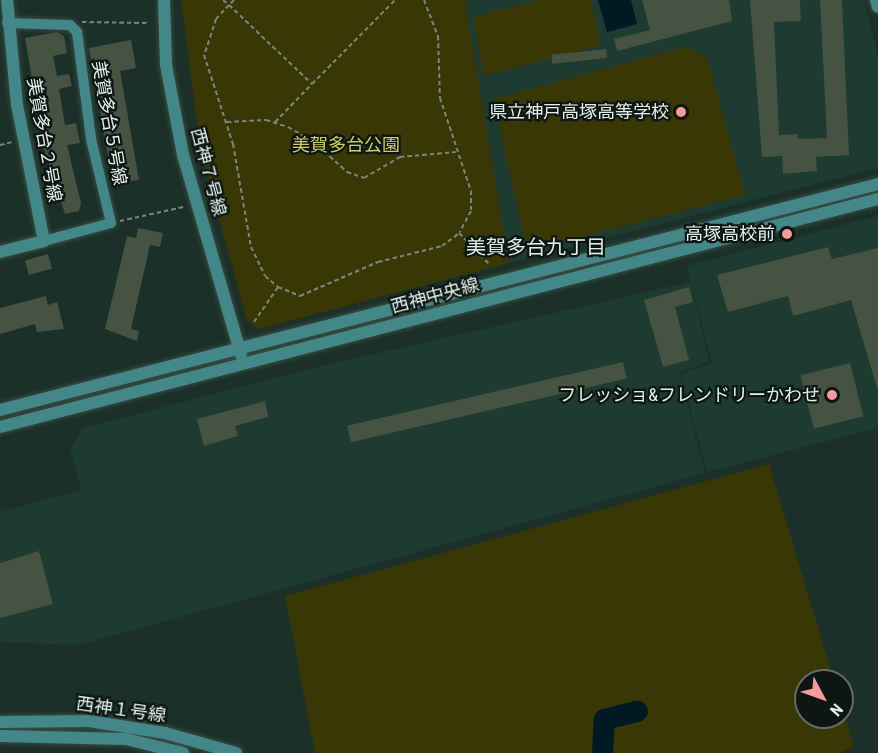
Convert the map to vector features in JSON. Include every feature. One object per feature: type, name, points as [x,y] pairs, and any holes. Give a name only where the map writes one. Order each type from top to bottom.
[{"type":"street","name":"美賀多台２号線","points":[[7,0],[7,23],[44,241]]},
{"type":"street","name":"西神７号線","points":[[164,0],[166,65],[183,155],[244,365]]},
{"type":"street","points":[[876,0],[878,7]]},
{"type":"street","points":[[7,23],[70,25]]},
{"type":"street","name":"美賀多台５号線","points":[[70,25],[77,32],[91,139],[111,224]]},
{"type":"street","name":"西神中央線","points":[[0,410],[878,184]]},
{"type":"street","name":"西神中央線","points":[[0,427],[878,199]]},
{"type":"street","points":[[0,252],[111,224]]},
{"type":"street","name":"西神１号線","points":[[0,722],[89,721],[165,733],[236,753]]},
{"type":"street","name":"西神１号線","points":[[0,736],[126,739],[179,752]]},
{"type":"path","points":[[223,0],[312,84]]},
{"type":"path","points":[[234,0],[216,19],[204,55],[226,122],[251,247],[265,276],[278,287],[300,296],[378,262],[442,246],[459,233],[471,211],[471,191],[456,152],[440,98],[438,36],[424,0]]},
{"type":"path","points":[[275,123],[395,0]]},
{"type":"path","points":[[70,25],[148,23]]},
{"type":"path","points":[[226,122],[275,123],[313,141],[347,172],[364,178],[400,157],[456,152]]},
{"type":"path","points":[[111,224],[183,207]]},
{"type":"path","points":[[459,233],[490,265]]},
{"type":"path","points":[[255,322],[278,287]]},
{"type":"shaded area","name":"県立神戸高塚高等学校","points":[[465,0],[864,0],[878,56],[878,168],[509,263]]},
{"type":"shaded area","points":[[878,216],[878,428],[707,472],[681,374],[712,363],[692,287],[709,362],[679,372],[705,473],[78,645],[0,642],[0,512],[81,490],[70,448],[83,428],[321,366],[691,282],[687,266]]},
{"type":"green space","name":"美賀多台公園","points":[[181,0],[465,0],[509,263],[259,329],[247,321],[201,151]]},
{"type":"green space","points":[[538,0],[591,0],[601,45],[484,76],[473,17]]},
{"type":"green space","points":[[688,46],[708,59],[745,195],[527,251],[493,99]]},
{"type":"green space","points":[[769,464],[830,669],[794,669],[794,729],[849,729],[854,747],[839,753],[315,753],[285,596]]},
{"type":"water","points":[[598,0],[631,0],[637,24],[607,32]]},
{"type":"building","points":[[642,0],[729,0],[732,21],[617,51],[614,39],[650,30]]},
{"type":"building","points":[[750,0],[800,0],[801,21],[774,22],[779,135],[798,134],[798,139],[827,138],[820,0],[842,0],[849,155],[816,157],[817,171],[783,174],[782,156],[762,157]]},
{"type":"building","points":[[57,32],[64,36],[67,53],[53,56],[57,76],[69,74],[72,86],[59,89],[65,125],[76,123],[80,143],[67,145],[81,203],[79,211],[65,214],[44,149],[25,38]]},
{"type":"building","points":[[131,40],[136,68],[120,71],[139,180],[113,184],[89,48]]},
{"type":"building","points":[[606,49],[607,58],[552,64],[551,55]]},
{"type":"building","points":[[138,228],[163,233],[160,247],[150,245],[131,329],[139,331],[137,341],[105,329],[127,236],[136,238]]},
{"type":"building","points":[[828,247],[832,259],[878,248],[878,391],[851,300],[793,316],[788,296],[728,312],[717,275]]},
{"type":"building","points":[[48,254],[52,268],[29,275],[25,261]]},
{"type":"building","points":[[689,287],[693,302],[675,307],[689,360],[663,367],[644,300]]},
{"type":"building","points":[[46,296],[48,305],[57,302],[64,329],[37,332],[35,324],[0,334],[0,308]]},
{"type":"building","points":[[623,362],[627,379],[351,442],[347,426]]},
{"type":"building","points":[[850,363],[863,416],[814,429],[801,375]]},
{"type":"building","points":[[265,401],[268,417],[235,426],[238,436],[204,446],[197,419]]},
{"type":"building","points":[[39,551],[53,604],[0,618],[0,563]]},
{"type":"waterway","points":[[602,753],[604,719],[637,711]]},
{"type":"place","name":"県立神戸高塚高等学校","points":[[681,112]]},
{"type":"place","name":"高塚高校前","points":[[787,234]]},
{"type":"place","name":"フレッショ&フレンドリーかわせ","points":[[832,395]]},
{"type":"district","name":"美賀多台九丁目","points":[[536,247]]}]
